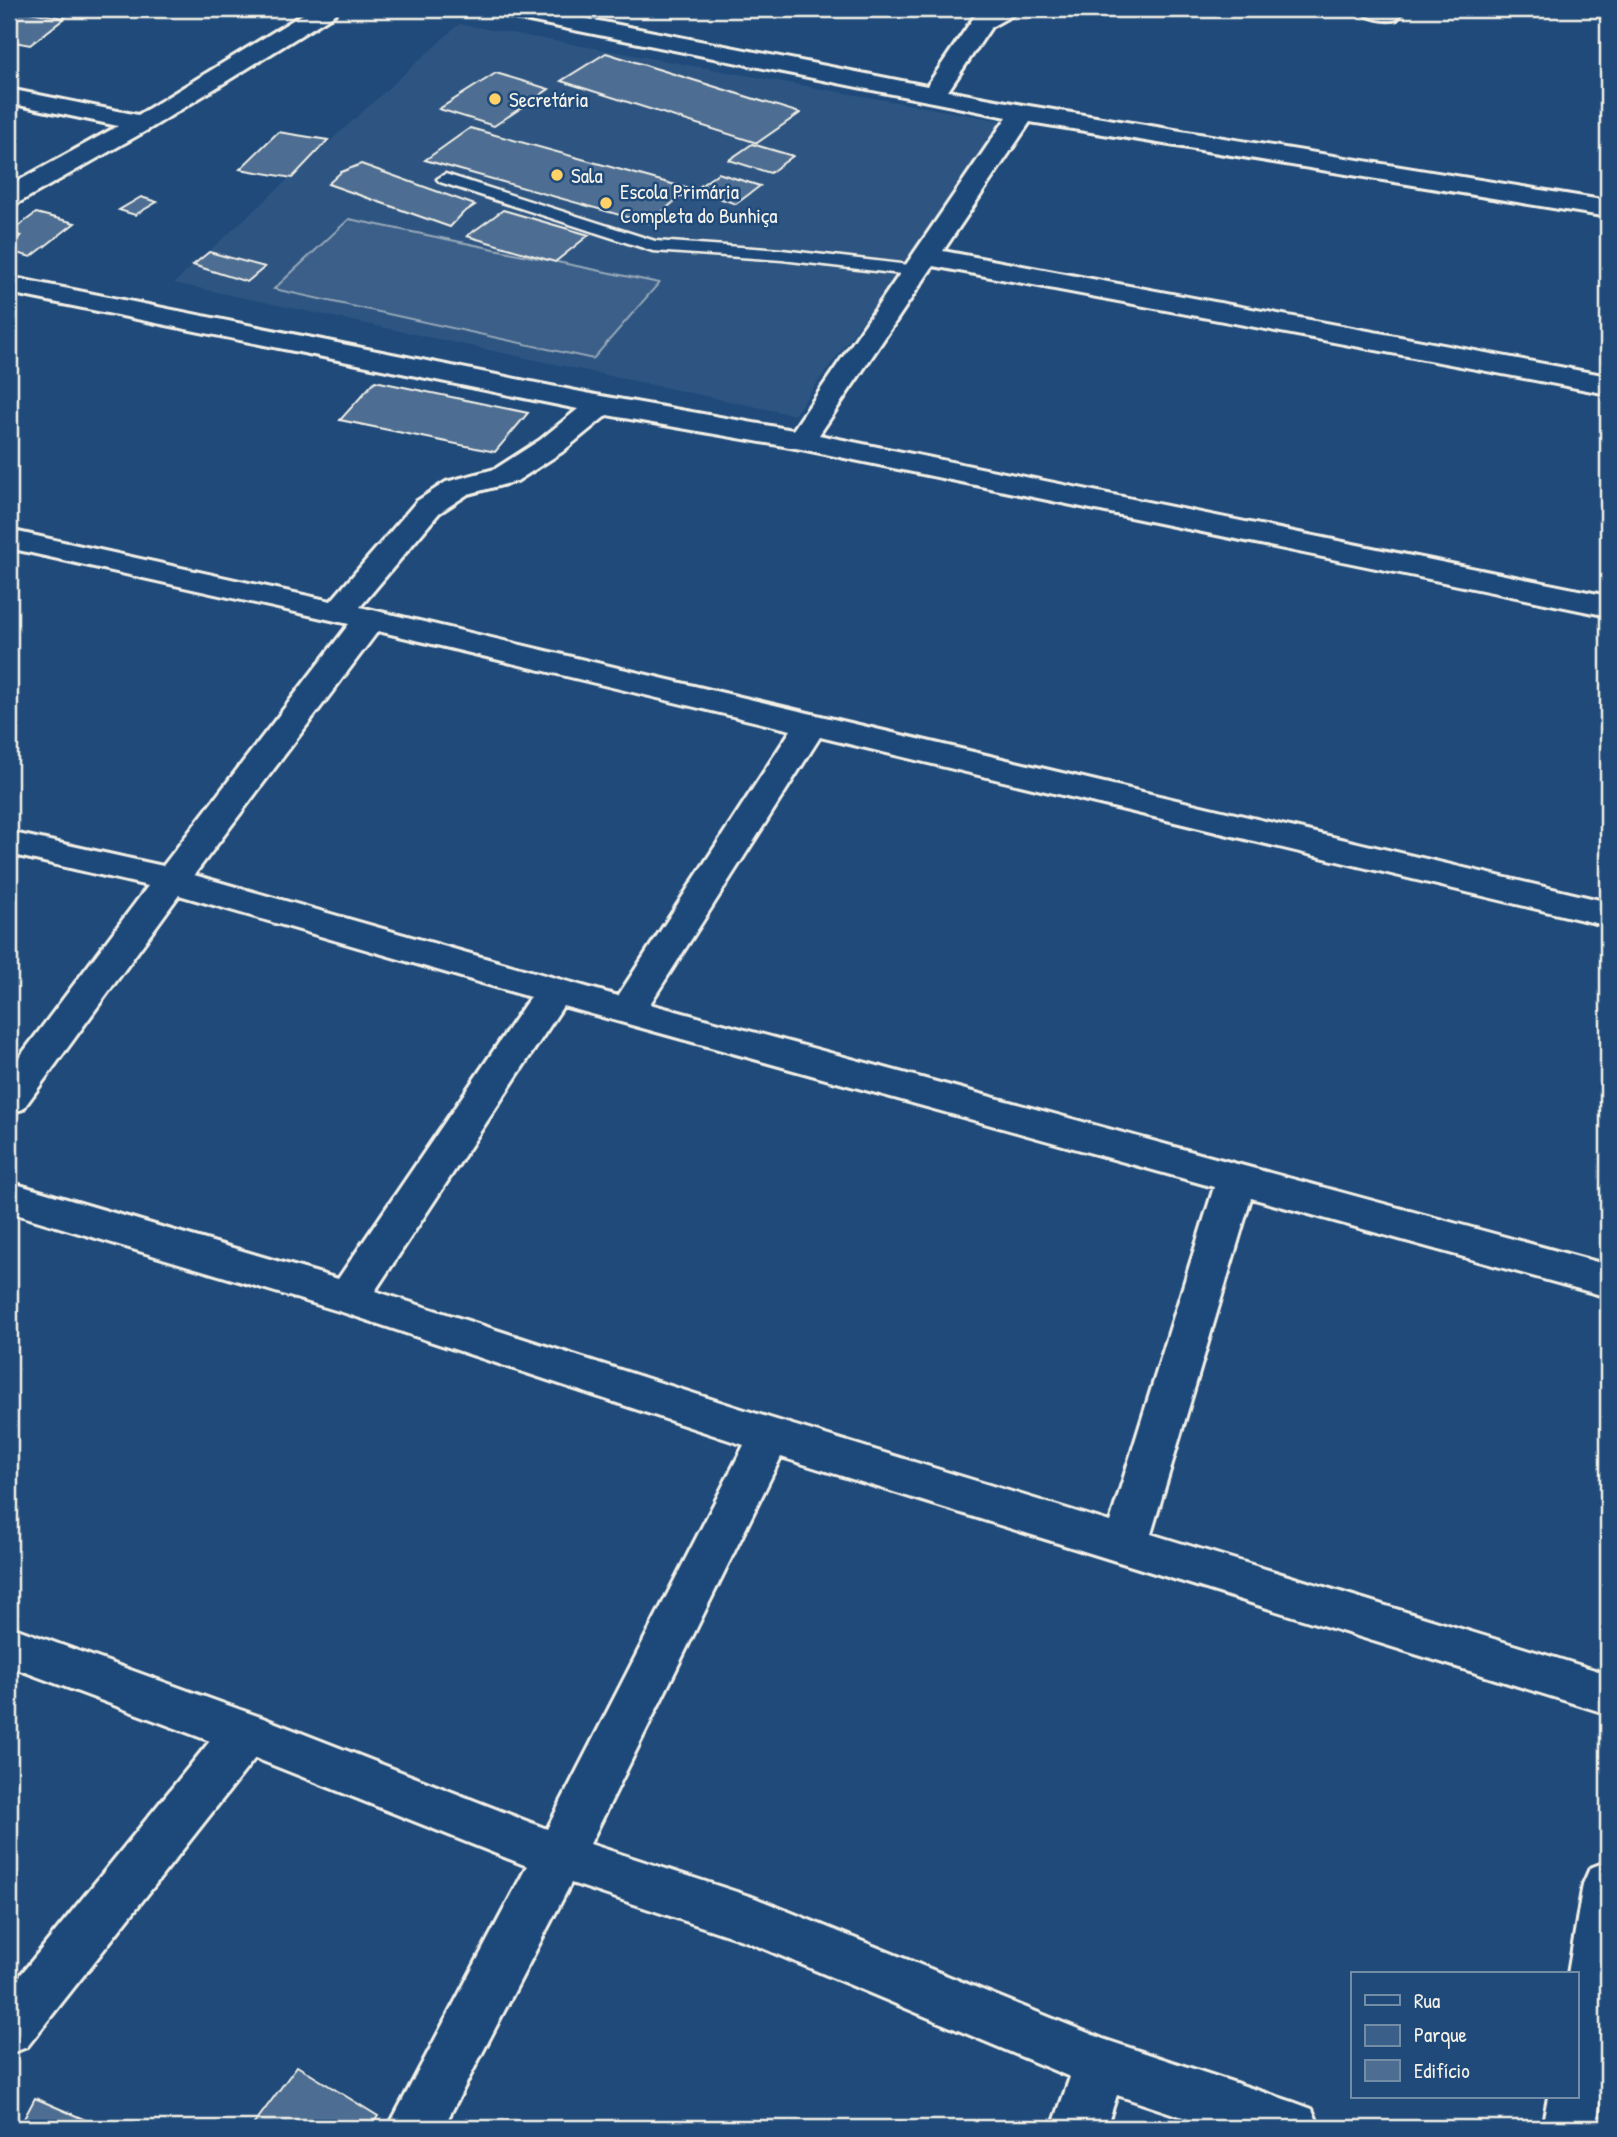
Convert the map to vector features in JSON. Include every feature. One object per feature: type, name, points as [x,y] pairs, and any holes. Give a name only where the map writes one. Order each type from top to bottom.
[{"type":"street","points":[[9,197],[142,122],[327,9]]},
{"type":"street","points":[[504,9],[1023,113],[1608,209]]},
{"type":"street","points":[[933,95],[982,22],[1006,9]]},
{"type":"street","points":[[9,96],[142,122]]},
{"type":"street","points":[[802,440],[1023,113]]},
{"type":"street","points":[[922,264],[1608,385]]},
{"type":"street","points":[[9,285],[601,405],[802,440],[1608,606]]},
{"type":"street","points":[[9,1099],[171,880],[428,507],[457,488],[506,475],[551,446],[601,405]]},
{"type":"street","points":[[9,539],[130,568],[355,615],[1608,914]]},
{"type":"street","points":[[627,1010],[811,724]]},
{"type":"street","points":[[9,843],[171,880],[554,991],[1608,1280]]},
{"type":"street","points":[[348,1298],[554,991]]},
{"type":"street","points":[[1125,1545],[1237,1178]]},
{"type":"street","points":[[9,1197],[348,1298],[769,1436],[1608,1694]]},
{"type":"street","points":[[415,2128],[559,1856],[769,1436]]},
{"type":"street","points":[[9,1646],[246,1733],[559,1856],[755,1920],[1101,2064],[1293,2128]]},
{"type":"street","points":[[9,2029],[246,1733]]},
{"type":"street","points":[[1578,2072],[1608,1884]]},
{"type":"street","points":[[1079,2128],[1101,2064]]},
{"type":"street","points":[[1569,2128],[1574,2098]]},
{"type":"lane","points":[[446,179],[653,246],[922,264]]},
{"type":"shaded area","name":"Escola Primária Completa do Bunhiça","points":[[459,24],[1008,122],[794,415],[174,283]]},
{"type":"green space","points":[[349,219],[659,283],[593,359],[274,289]]},
{"type":"building","points":[[18,10],[65,18],[30,45],[9,41],[9,18]]},
{"type":"building","name":"Sala","points":[[606,53],[800,113],[757,143],[561,81]]},
{"type":"building","name":"Secretária","points":[[496,73],[549,89],[494,126],[439,109]]},
{"type":"building","name":"Sala","points":[[470,128],[690,189],[648,223],[425,160]]},
{"type":"building","points":[[278,132],[328,140],[292,178],[240,169]]},
{"type":"building","points":[[752,144],[793,156],[770,173],[729,160]]},
{"type":"building","points":[[361,164],[475,205],[450,227],[328,184],[341,172]]},
{"type":"building","points":[[718,173],[760,186],[736,204],[695,190]]},
{"type":"building","points":[[141,197],[157,202],[135,215],[119,210]]},
{"type":"building","name":"Sala","points":[[503,210],[589,235],[555,262],[467,236]]},
{"type":"building","points":[[36,213],[75,223],[31,257],[9,251],[9,245],[21,236],[9,233]]},
{"type":"building","points":[[209,252],[265,267],[247,282],[193,265]]},
{"type":"building","points":[[375,381],[528,413],[495,452],[340,420]]},
{"type":"building","points":[[297,2066],[378,2116],[370,2128],[251,2128]]},
{"type":"building","points":[[35,2098],[104,2128],[19,2128]]},
{"type":"place","name":"Secretária","points":[[495,99]]},
{"type":"place","name":"Sala","points":[[557,175]]},
{"type":"place","name":"Escola Primária Completa do Bunhiça","points":[[606,203]]}]
